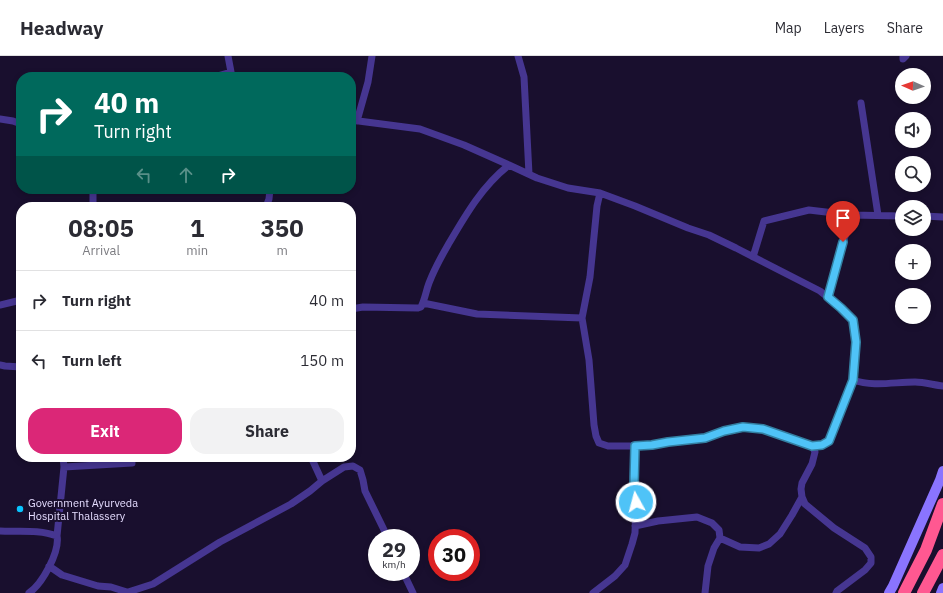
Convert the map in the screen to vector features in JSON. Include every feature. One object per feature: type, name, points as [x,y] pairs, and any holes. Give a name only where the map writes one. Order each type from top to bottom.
[{"type":"highway","points":[[904,593],[926,550],[943,504]]},
{"type":"highway","points":[[923,593],[943,555]]},
{"type":"street","points":[[228,56],[232,72]]},
{"type":"street","points":[[356,115],[368,82],[372,56]]},
{"type":"street","points":[[518,56],[524,77],[529,174]]},
{"type":"street","points":[[903,56],[903,59],[906,56]]},
{"type":"street","points":[[861,102],[878,215]]},
{"type":"street","points":[[0,119],[16,122]]},
{"type":"street","points":[[356,120],[420,129],[464,145],[537,178],[568,188],[600,193],[709,235],[820,291],[853,320],[856,342],[853,380],[829,441],[822,445],[812,446],[763,429],[743,427],[724,431],[705,438],[652,445],[608,446],[599,443],[596,436],[589,360],[582,318],[590,277],[597,206],[600,193]]},
{"type":"street","points":[[356,308],[421,307],[428,284],[460,223],[484,189],[509,165]]},
{"type":"street","points":[[753,257],[764,221],[809,210],[851,215],[895,216]]},
{"type":"street","points":[[828,297],[851,215]]},
{"type":"street","points":[[931,216],[943,217]]},
{"type":"street","points":[[0,305],[16,301]]},
{"type":"street","points":[[423,303],[477,314],[582,318]]},
{"type":"street","points":[[0,365],[16,367]]},
{"type":"street","points":[[853,380],[879,384],[916,382],[943,386]]},
{"type":"street","points":[[593,593],[615,576],[625,565],[629,555],[635,533],[635,446]]},
{"type":"street","points":[[812,446],[816,452],[812,464],[802,483],[801,490],[805,504],[834,528],[866,548],[871,557],[871,563],[865,570],[836,593]]},
{"type":"street","points":[[29,593],[44,576],[56,548],[58,540],[57,536],[64,462]]},
{"type":"street","points":[[313,462],[322,481]]},
{"type":"street","points":[[64,467],[132,463]]},
{"type":"street","points":[[49,566],[62,575],[98,586],[111,587],[127,593],[153,584],[220,542],[291,504],[344,467],[353,466],[360,470],[366,491],[384,529]]},
{"type":"street","points":[[889,593],[943,471]]},
{"type":"street","points":[[720,538],[740,547],[759,548],[769,544],[780,534],[802,497]]},
{"type":"street","points":[[635,526],[697,517],[712,523],[720,530],[720,538],[714,548],[708,566],[705,593]]},
{"type":"street","points":[[0,531],[35,532],[57,536]]},
{"type":"street","points":[[407,581],[413,593]]},
{"type":"street","points":[[941,593],[943,588]]},
{"type":"place","name":"Government Ayurveda Hospital Thalassery","points":[[20,509]]},
{"type":"route","points":[[636,502],[634,485],[635,446],[705,438],[724,431],[743,427],[763,429],[812,446],[822,445],[829,441],[853,380],[856,342],[853,320],[828,297],[843,242]]}]
